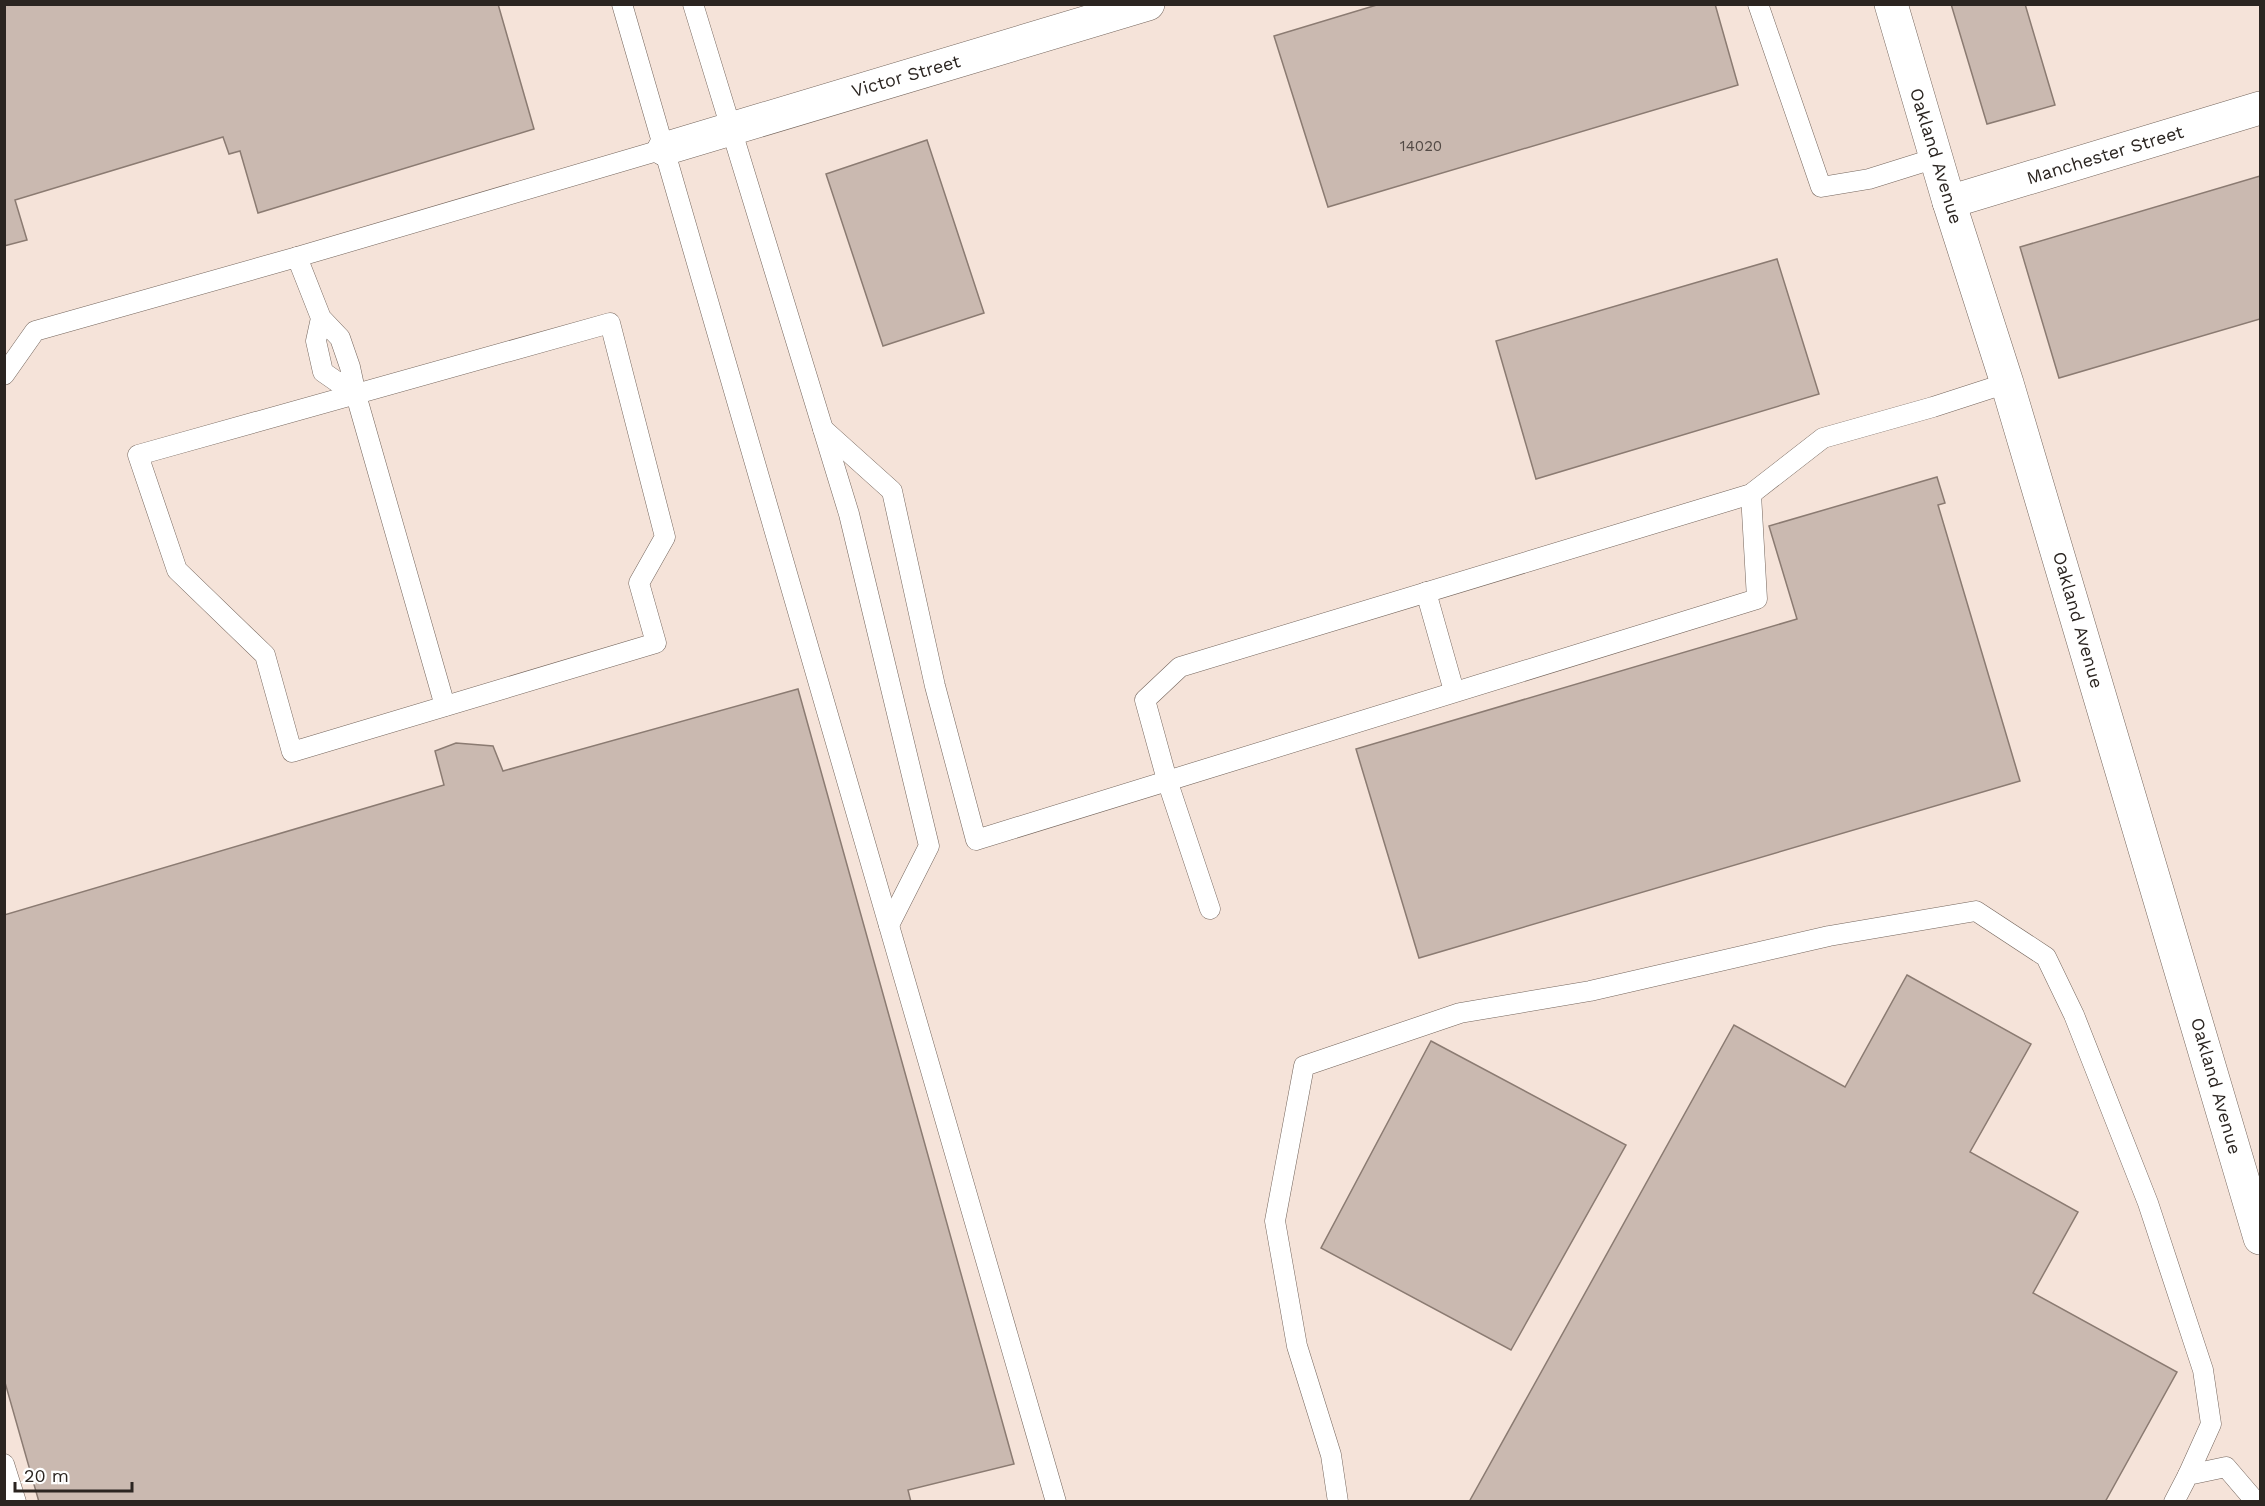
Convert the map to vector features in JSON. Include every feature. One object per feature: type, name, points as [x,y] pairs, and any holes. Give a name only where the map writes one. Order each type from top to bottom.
[{"type":"street","name":"Victor Street","points":[[664,149],[1148,4]]},
{"type":"street","name":"Oakland Avenue","points":[[1891,4],[1949,202],[2007,383],[2260,1238]]},
{"type":"street","name":"Manchester Street","points":[[1949,202],[2260,108]]},
{"type":"lane","points":[[622,4],[1056,1502]]},
{"type":"lane","points":[[693,4],[849,514],[929,846],[889,925]]},
{"type":"lane","points":[[1758,4],[1821,187],[1869,179],[1936,158]]},
{"type":"lane","points":[[4,375],[35,331],[664,149]]},
{"type":"lane","points":[[297,257],[321,318],[340,338],[350,367],[356,395],[446,706]]},
{"type":"lane","points":[[321,318],[316,341],[323,372],[356,395]]},
{"type":"lane","points":[[610,323],[664,537],[639,583],[656,644],[446,706],[292,752],[265,656],[177,570],[138,456],[610,323]]},
{"type":"lane","points":[[1210,909],[1167,780],[1144,700],[1180,667],[1751,494],[1823,438],[1933,407],[2007,383]]},
{"type":"lane","points":[[823,429],[892,491],[935,686],[976,840],[1757,599],[1751,494]]},
{"type":"lane","points":[[1426,592],[1454,692]]},
{"type":"lane","points":[[1338,1502],[1331,1455],[1297,1346],[1275,1221],[1304,1066],[1460,1013],[1590,991],[1829,936],[1976,910],[2046,957],[2074,1015],[2148,1203],[2203,1370],[2211,1424],[2174,1502]]},
{"type":"lane","points":[[4,1464],[16,1502]]},
{"type":"lane","points":[[2188,1475],[2226,1467],[2256,1502]]},
{"type":"building","points":[[4,4],[498,4],[534,129],[258,213],[240,151],[229,154],[223,137],[15,200],[27,240],[4,246]]},
{"type":"building","points":[[1380,4],[1715,4],[1738,85],[1328,207],[1274,36]]},
{"type":"building","points":[[1951,4],[2025,4],[2055,105],[1987,124]]},
{"type":"building","points":[[927,140],[984,313],[883,346],[826,174]]},
{"type":"building","points":[[2260,176],[2260,319],[2059,378],[2020,247]]},
{"type":"building","points":[[1777,259],[1819,394],[1536,479],[1496,341]]},
{"type":"building","points":[[1937,477],[1945,503],[1938,505],[2020,781],[1419,958],[1356,749],[1797,619],[1769,526]]},
{"type":"building","points":[[798,689],[1014,1464],[908,1490],[911,1502],[39,1502],[4,1379],[4,915],[444,785],[435,751],[456,743],[493,746],[503,771]]},
{"type":"building","points":[[1907,975],[2031,1044],[1970,1152],[2078,1212],[2033,1293],[2177,1372],[2105,1502],[1469,1502],[1734,1025],[1845,1087]]},
{"type":"building","points":[[1431,1041],[1626,1145],[1511,1350],[1321,1248]]}]
